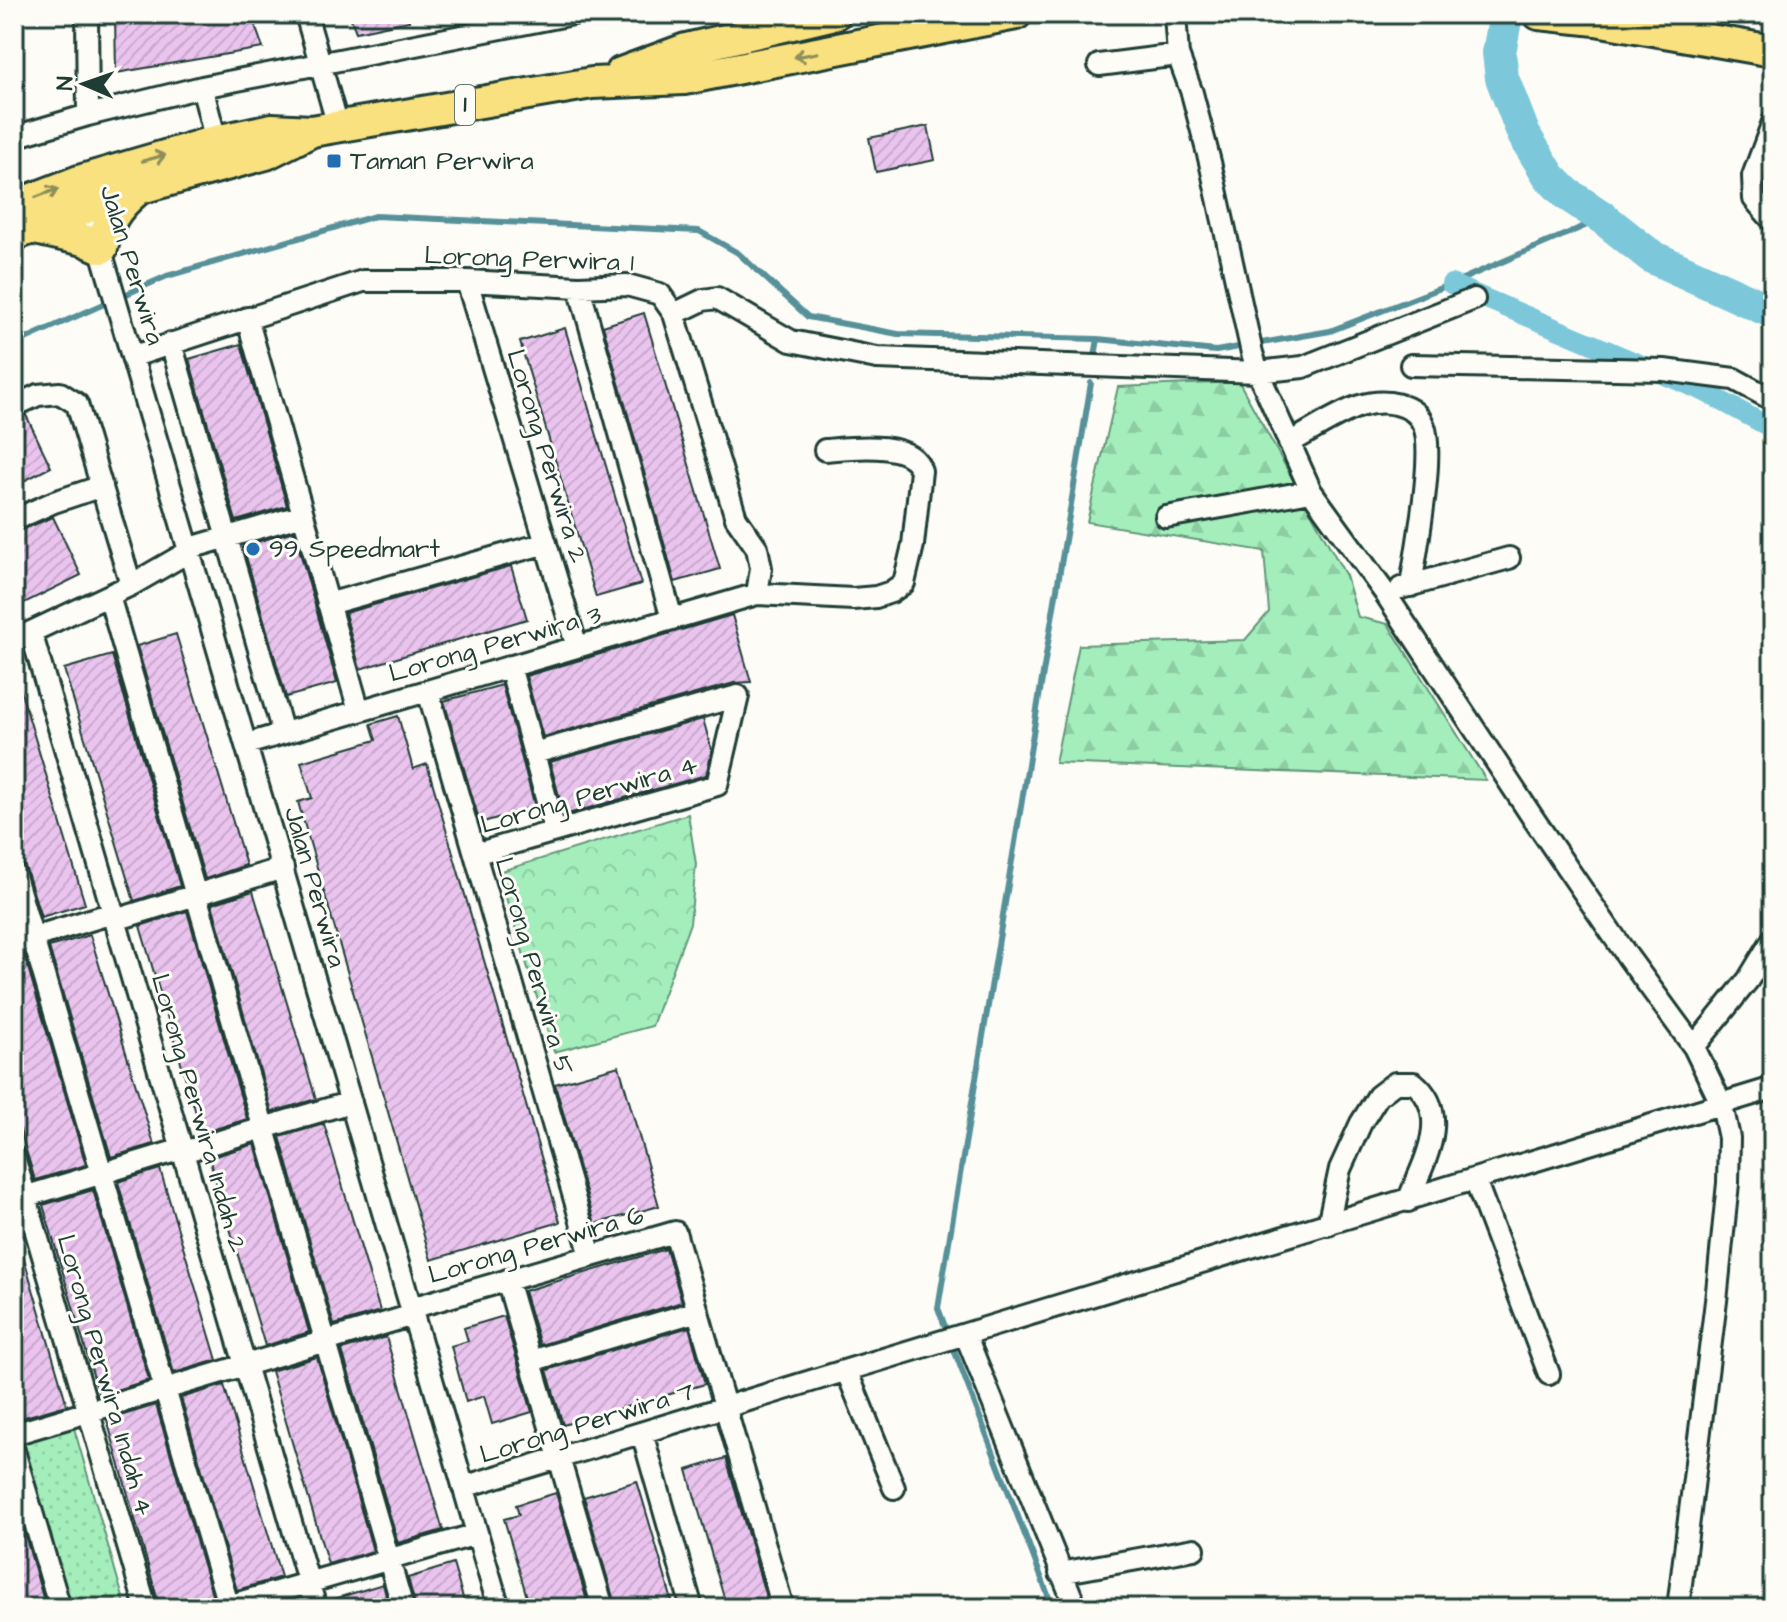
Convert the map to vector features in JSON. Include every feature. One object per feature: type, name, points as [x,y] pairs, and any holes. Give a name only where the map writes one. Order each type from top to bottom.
[{"type":"highway","name":"1","points":[[592,83],[686,49],[835,14]]},
{"type":"highway","points":[[846,14],[866,37],[883,40]]},
{"type":"highway","name":"1","points":[[20,223],[84,193],[216,141],[272,129],[325,128],[592,83],[684,79],[1016,14]]},
{"type":"highway","points":[[1539,14],[1596,20],[1773,51]]},
{"type":"highway","name":"1","points":[[84,193],[137,189],[266,154],[325,128]]},
{"type":"highway","points":[[105,261],[106,226],[117,207],[137,189]]},
{"type":"highway","points":[[20,223],[84,240],[105,261]]},
{"type":"street","points":[[87,14],[88,115]]},
{"type":"street","points":[[306,14],[320,63],[325,128]]},
{"type":"street","points":[[14,137],[202,87],[571,14]]},
{"type":"street","points":[[1175,14],[1178,55],[1192,93],[1210,162],[1255,363],[1311,491],[1385,593],[1628,957],[1694,1047],[1722,1105],[1729,1138],[1728,1183],[1678,1608]]},
{"type":"street","points":[[1099,65],[1178,55]]},
{"type":"street","points":[[202,87],[216,141]]},
{"type":"street","points":[[1773,122],[1753,176],[1754,199],[1773,221]]},
{"type":"street","name":"Jalan Perwira","points":[[84,193],[499,1608]]},
{"type":"street","name":"Lorong Perwira 1","points":[[134,356],[363,281],[467,281],[579,287],[627,285],[660,294],[674,314]]},
{"type":"street","name":"Lorong Perwira 2","points":[[467,281],[577,647]]},
{"type":"street","points":[[579,287],[672,619]]},
{"type":"street","points":[[757,594],[761,568],[757,548],[736,518],[674,314],[703,300],[717,298],[791,341],[877,358],[1255,363],[1303,367],[1474,299]]},
{"type":"street","points":[[247,318],[359,711]]},
{"type":"street","points":[[171,343],[283,733]]},
{"type":"street","points":[[1411,365],[1664,370],[1734,379],[1773,400]]},
{"type":"street","points":[[14,406],[38,395],[60,393],[77,404],[131,585]]},
{"type":"street","points":[[1289,443],[1360,406],[1387,403],[1411,408],[1424,425],[1429,450],[1411,586]]},
{"type":"street","name":"Lorong Perwira 3","points":[[247,744],[757,594],[853,599],[891,592],[904,583],[913,545],[921,471],[919,463],[914,457],[888,449],[825,450]]},
{"type":"street","points":[[14,520],[102,486]]},
{"type":"street","points":[[1166,517],[1311,491]]},
{"type":"street","points":[[23,636],[131,585],[190,550],[303,515]]},
{"type":"street","points":[[328,604],[546,543]]},
{"type":"street","points":[[1385,593],[1509,558]]},
{"type":"street","points":[[109,596],[403,1608]]},
{"type":"street","name":"Lorong Perwira Indah 2","points":[[23,636],[114,917],[316,1608]]},
{"type":"street","points":[[510,666],[555,831]]},
{"type":"street","name":"Lorong Perwira 5","points":[[428,691],[591,1256]]},
{"type":"street","name":"Lorong Perwira 4","points":[[475,854],[717,785],[738,696],[534,753]]},
{"type":"street","points":[[24,940],[196,895],[283,868]]},
{"type":"street","points":[[14,873],[24,940],[102,1173],[226,1607],[477,1534]]},
{"type":"street","points":[[1694,1047],[1748,980],[1773,939]]},
{"type":"street","points":[[1328,1225],[1340,1169],[1361,1123],[1378,1096],[1395,1083],[1414,1083],[1425,1092],[1434,1115],[1433,1139],[1408,1201]]},
{"type":"street","name":"Lorong Perwira 7","points":[[463,1487],[1773,1089]]},
{"type":"street","points":[[20,1198],[351,1102]]},
{"type":"street","name":"Lorong Perwira Indah 4","points":[[14,1157],[20,1198],[89,1412],[146,1608]]},
{"type":"street","points":[[1475,1180],[1549,1374]]},
{"type":"street","name":"Lorong Perwira 6","points":[[14,1434],[326,1341],[507,1280],[675,1232],[698,1311]]},
{"type":"street","points":[[507,1280],[603,1608]]},
{"type":"street","points":[[531,1361],[698,1311],[783,1608]]},
{"type":"street","points":[[963,1337],[1076,1608]]},
{"type":"street","points":[[847,1372],[894,1488]]},
{"type":"street","points":[[642,1433],[692,1608]]},
{"type":"street","points":[[14,1451],[60,1608]]},
{"type":"street","points":[[1060,1573],[1194,1549]]},
{"type":"green space","points":[[1239,382],[1346,576],[1358,617],[1388,624],[1486,780],[1055,763],[1079,645],[1245,640],[1269,612],[1264,551],[1087,522],[1118,387]]},
{"type":"green space","points":[[688,814],[696,864],[690,923],[652,1026],[554,1052],[498,872]]},
{"type":"green space","points":[[74,1428],[126,1608],[65,1608],[18,1444]]},
{"type":"building","points":[[115,14],[251,14],[263,48],[116,73]]},
{"type":"building","points":[[349,14],[408,14],[409,21],[356,32]]},
{"type":"building","points":[[928,126],[935,160],[876,172],[869,138]]},
{"type":"building","points":[[644,313],[720,569],[675,582],[603,326]]},
{"type":"building","points":[[565,328],[641,584],[596,597],[520,342]]},
{"type":"building","points":[[241,344],[287,506],[236,521],[189,359]]},
{"type":"building","points":[[26,415],[51,467],[14,486],[14,421]]},
{"type":"building","points":[[53,517],[81,575],[14,608],[14,533]]},
{"type":"building","points":[[294,531],[337,683],[286,697],[243,546]]},
{"type":"building","points":[[511,566],[527,619],[360,669],[345,613]]},
{"type":"building","points":[[732,615],[751,682],[734,683],[543,737],[526,676]]},
{"type":"building","points":[[176,634],[246,865],[205,879],[137,646]]},
{"type":"building","points":[[112,655],[180,886],[134,901],[64,669]]},
{"type":"building","points":[[18,682],[85,904],[41,917],[26,869],[14,860],[14,683]]},
{"type":"building","points":[[502,685],[535,807],[480,823],[444,701]]},
{"type":"building","points":[[398,716],[413,769],[427,764],[560,1222],[431,1260],[298,802],[312,798],[301,762],[376,740],[371,724]]},
{"type":"building","points":[[703,719],[712,751],[706,775],[564,815],[550,762]]},
{"type":"building","points":[[253,891],[316,1099],[272,1112],[212,904]]},
{"type":"building","points":[[187,911],[247,1119],[202,1133],[140,926]]},
{"type":"building","points":[[90,935],[154,1144],[111,1157],[49,947]]},
{"type":"building","points":[[24,954],[86,1165],[35,1180],[14,1110],[14,956]]},
{"type":"building","points":[[619,1066],[659,1206],[595,1224],[555,1084]]},
{"type":"building","points":[[324,1124],[380,1311],[334,1325],[280,1137]]},
{"type":"building","points":[[255,1144],[309,1332],[265,1346],[209,1158]]},
{"type":"building","points":[[160,1169],[217,1360],[174,1373],[118,1182]]},
{"type":"building","points":[[93,1190],[149,1380],[99,1395],[43,1205]]},
{"type":"building","points":[[14,1238],[18,1238],[67,1405],[14,1420]]},
{"type":"building","points":[[666,1249],[682,1302],[540,1345],[524,1291]]},
{"type":"building","points":[[504,1316],[532,1412],[492,1424],[484,1396],[466,1402],[451,1346],[468,1341],[464,1328]]},
{"type":"building","points":[[689,1327],[705,1384],[563,1425],[547,1370]]},
{"type":"building","points":[[386,1337],[443,1530],[398,1543],[342,1350]]},
{"type":"building","points":[[317,1357],[373,1551],[328,1564],[271,1371]]},
{"type":"building","points":[[224,1385],[281,1577],[237,1590],[181,1398]]},
{"type":"building","points":[[156,1405],[213,1598],[181,1608],[160,1608],[107,1420]]},
{"type":"building","points":[[726,1458],[769,1608],[727,1608],[687,1470]]},
{"type":"building","points":[[637,1481],[674,1608],[616,1608],[584,1497]]},
{"type":"building","points":[[556,1493],[589,1608],[530,1608],[504,1519],[519,1515],[516,1505]]},
{"type":"building","points":[[14,1497],[46,1608],[14,1608]]},
{"type":"building","points":[[453,1564],[466,1608],[416,1608],[408,1578]]},
{"type":"building","points":[[383,1584],[389,1608],[329,1608],[327,1601]]},
{"type":"waterway","points":[[1506,14],[1499,53],[1502,78],[1524,135],[1550,177],[1567,194],[1652,257],[1773,312]]},
{"type":"waterway","points":[[14,344],[167,276],[375,216],[699,231],[738,253],[808,317],[898,334],[1098,339],[1216,351],[1330,331],[1451,284],[1603,218]]},
{"type":"waterway","points":[[1451,284],[1705,392],[1773,429]]},
{"type":"waterway","points":[[1095,356],[1098,339]]},
{"type":"waterway","points":[[1053,1608],[938,1308],[1091,383]]},
{"type":"place","name":"Taman Perwira","points":[[334,161]]},
{"type":"place","name":"99 Speedmart","points":[[253,549]]}]
